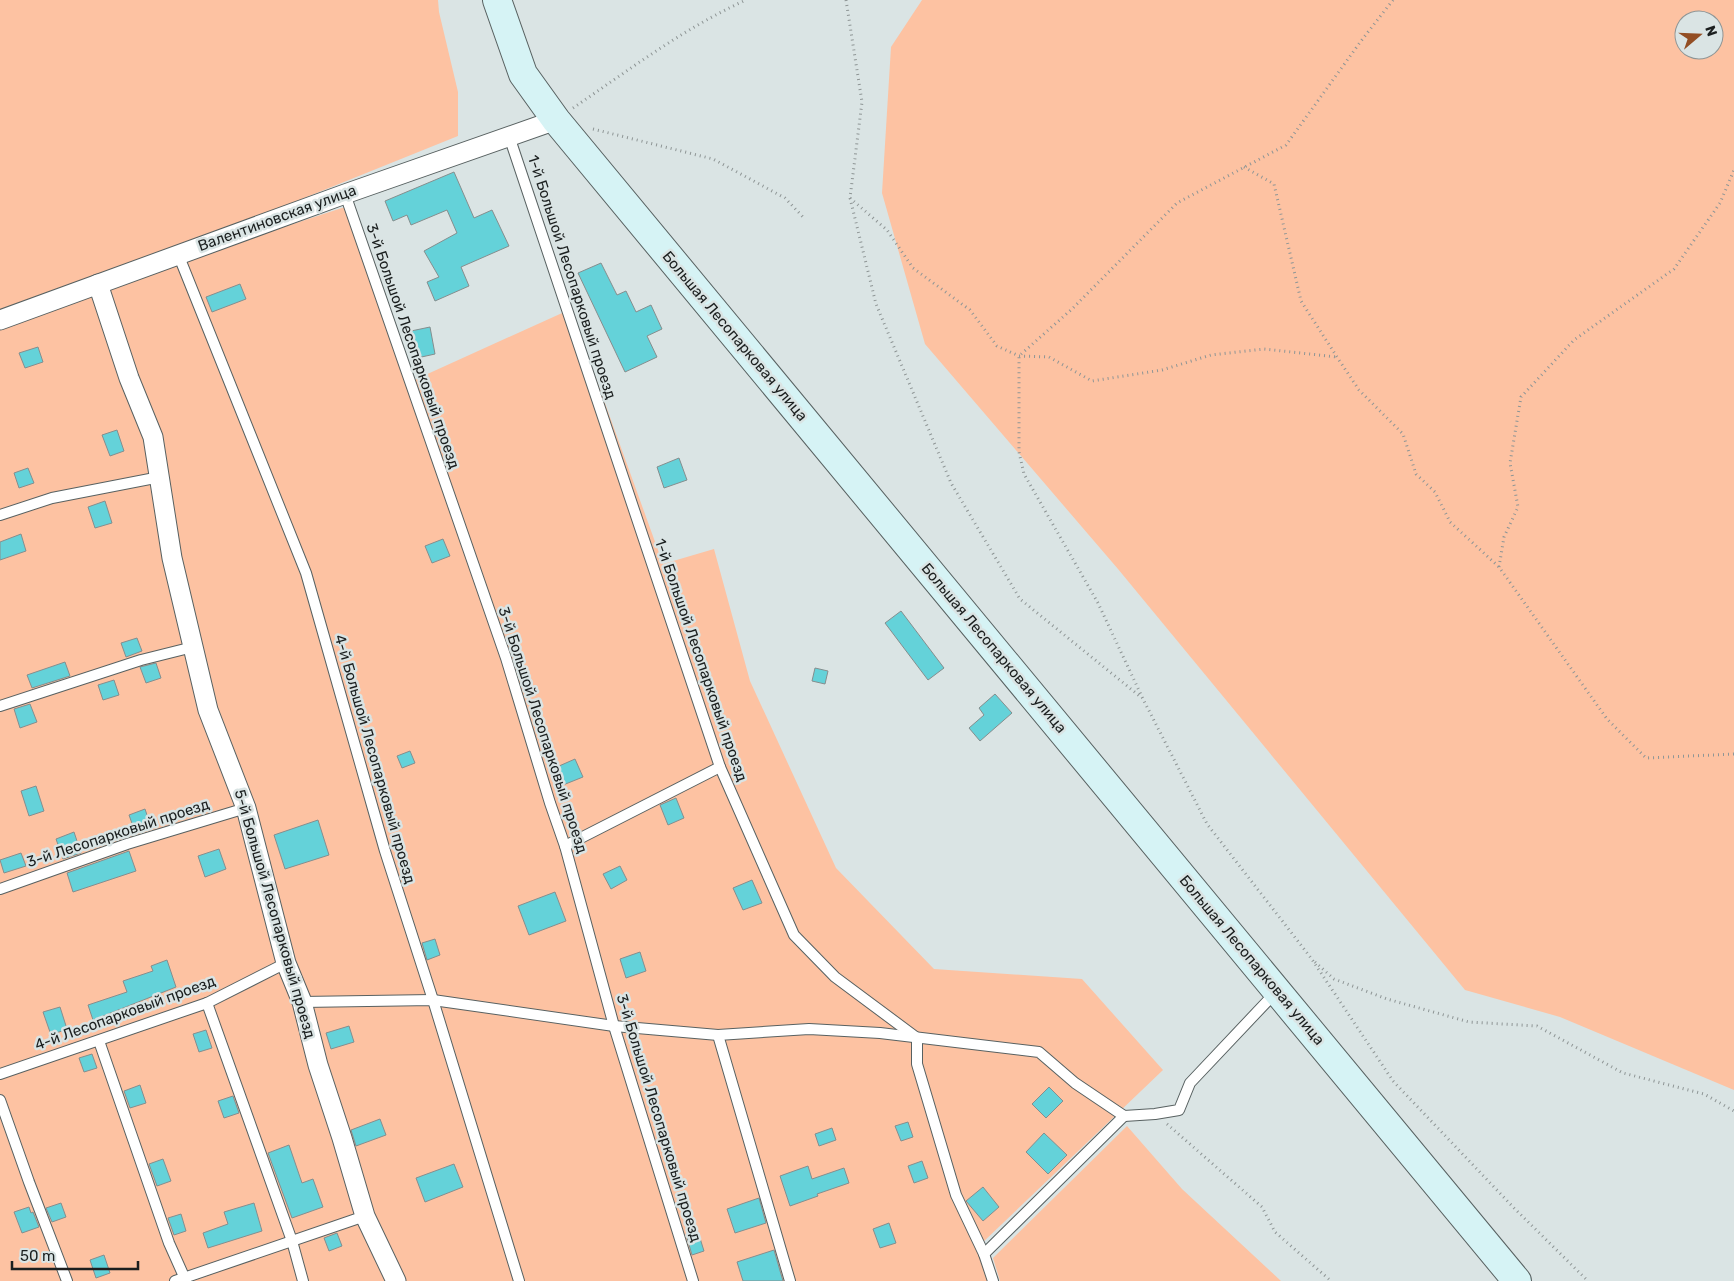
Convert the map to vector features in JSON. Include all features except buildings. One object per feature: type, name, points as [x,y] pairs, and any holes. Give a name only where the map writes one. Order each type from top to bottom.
[{"type":"main road","name":"Большая Лесопарковая улица","points":[[497,0],[523,74],[556,120],[1517,1281]]},
{"type":"street","name":"Валентиновская улица","points":[[0,320],[178,254],[556,120]]},
{"type":"street","name":"5-й Большой Лесопарковый проезд","points":[[98,284],[129,378],[153,437],[172,558],[208,710],[246,808],[286,963],[302,1002],[318,1065],[365,1216],[396,1281]]},
{"type":"lane","name":"1-й Большой Лесопарковый проезд","points":[[509,136],[720,767],[794,935],[835,977],[917,1038]]},
{"type":"lane","name":"3-й Большой Лесопарковый проезд","points":[[346,194],[506,658],[565,846],[614,1026],[693,1281]]},
{"type":"lane","name":"4-й Большой Лесопарковый проезд","points":[[178,254],[306,573],[385,851],[519,1281]]},
{"type":"lane","points":[[0,515],[52,498],[160,477]]},
{"type":"lane","points":[[0,706],[141,660],[193,647]]},
{"type":"lane","points":[[565,846],[720,767]]},
{"type":"lane","name":"3-й Лесопарковый проезд","points":[[0,888],[127,844],[246,808]]},
{"type":"lane","name":"4-й Лесопарковый проезд","points":[[0,1074],[208,1002],[286,963]]},
{"type":"lane","points":[[302,1002],[433,1000],[614,1026],[718,1035],[809,1029],[880,1033],[1039,1052],[1075,1083],[1124,1116],[1179,1110],[1190,1083],[1278,990]]},
{"type":"lane","points":[[208,1002],[292,1241],[303,1281]]},
{"type":"lane","points":[[718,1035],[790,1281]]},
{"type":"lane","points":[[917,1038],[917,1064],[956,1195],[984,1254],[993,1281]]},
{"type":"lane","points":[[99,1040],[169,1243],[186,1279]]},
{"type":"lane","points":[[0,1100],[67,1281]]},
{"type":"lane","points":[[984,1254],[1124,1116]]},
{"type":"lane","points":[[175,1281],[186,1279],[365,1216]]},
{"type":"path","points":[[556,120],[666,44],[720,12],[746,0]]},
{"type":"path","points":[[846,0],[862,102],[850,198],[876,304],[951,483],[1020,599],[1143,699]]},
{"type":"path","points":[[1393,0],[1360,41],[1286,145],[1176,203],[1072,309],[1019,356],[1019,452],[1024,474],[1098,603],[1143,699],[1207,824],[1311,958],[1394,1081],[1514,1208],[1588,1281]]},
{"type":"path","points":[[556,120],[713,159],[785,198],[804,218]]},
{"type":"path","points":[[1244,167],[1274,184],[1301,301],[1337,358],[1359,390],[1403,434],[1416,474],[1435,492],[1450,522],[1498,568],[1607,719],[1646,758],[1734,754]]},
{"type":"path","points":[[1498,568],[1504,537],[1518,507],[1510,463],[1521,397],[1574,340],[1674,269],[1720,203],[1734,170]]},
{"type":"path","points":[[850,198],[887,230],[913,268],[970,310],[997,346],[1019,356],[1049,357],[1092,380],[1162,370],[1211,355],[1264,349],[1337,358]]},
{"type":"path","points":[[1311,958],[1334,979],[1387,1000],[1469,1022],[1537,1026],[1623,1072],[1704,1094],[1734,1111]]},
{"type":"path","points":[[1155,1114],[1262,1208],[1275,1232],[1331,1281]]},
{"type":"shaded area","points":[[0,0],[438,0],[439,12],[458,92],[458,136],[12,316],[351,205],[412,381],[571,309],[663,564],[714,549],[750,681],[836,868],[934,969],[1082,979],[1163,1070],[980,1245],[990,1281],[0,1281]]},
{"type":"shaded area","points":[[922,0],[1734,0],[1734,1090],[1560,1017],[1465,990],[1118,569],[925,344],[882,193],[891,47]]},
{"type":"shaded area","points":[[1127,1126],[1182,1189],[1281,1281],[1000,1281],[993,1258]]}]
